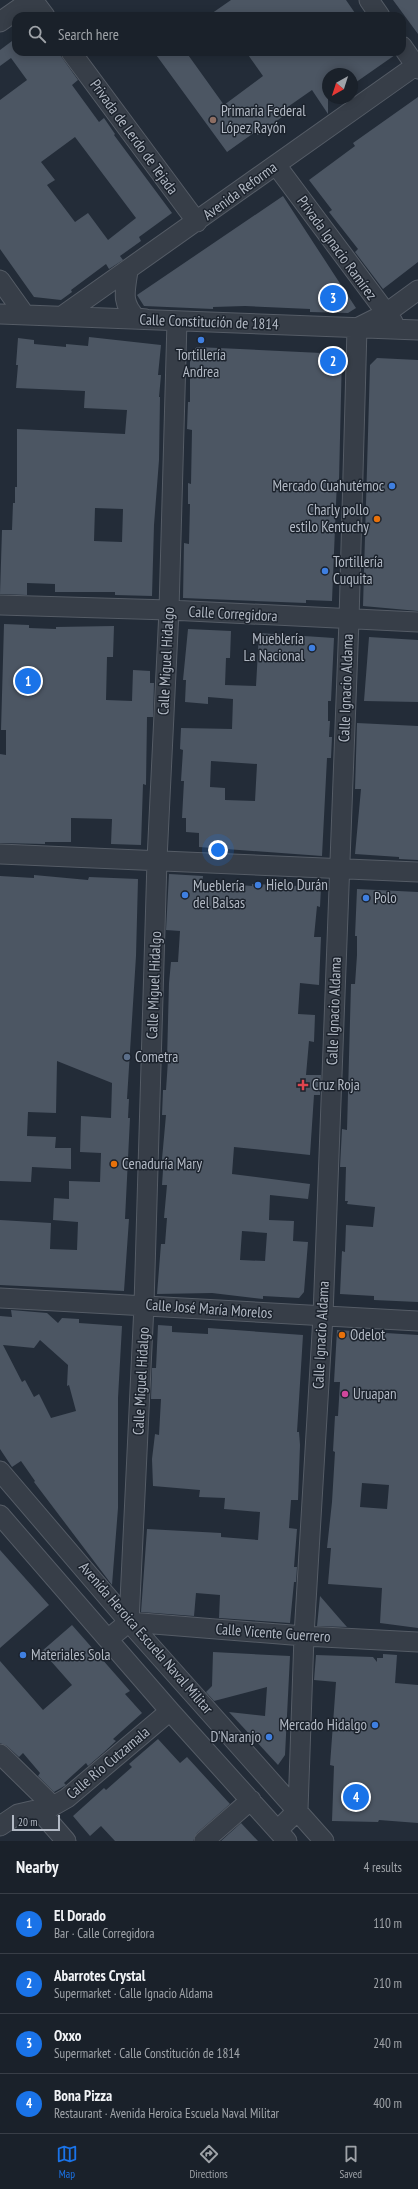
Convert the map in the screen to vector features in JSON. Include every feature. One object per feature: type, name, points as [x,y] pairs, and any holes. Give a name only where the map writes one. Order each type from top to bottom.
[{"type":"street","points":[[15,12],[32,0],[42,12]]},
{"type":"street","points":[[369,0],[377,12]]},
{"type":"street","points":[[0,22],[12,14]]},
{"type":"street","points":[[406,51],[417,66]]},
{"type":"street","name":"Privada de Lerdo de Tejada","points":[[74,56],[197,222]]},
{"type":"street","name":"Avenida Reforma","points":[[62,316],[128,271],[417,66]]},
{"type":"street","name":"Privada Ignacio Ramírez","points":[[276,165],[385,314],[399,329]]},
{"type":"street","points":[[128,271],[124,300],[128,310],[136,318],[153,320]]},
{"type":"street","points":[[0,280],[25,315]]},
{"type":"street","points":[[357,328],[385,314],[418,290]]},
{"type":"street","name":"Calle Constitución de 1814","points":[[0,314],[418,330]]},
{"type":"street","name":"Calle Miguel Hidalgo","points":[[129,1622],[144,1305],[157,860],[169,610],[177,321]]},
{"type":"street","name":"Calle Ignacio Aldama","points":[[298,1810],[304,1636],[323,1316],[349,620],[357,328]]},
{"type":"street","name":"Calle Corregidora","points":[[0,605],[169,610],[349,620],[418,622]]},
{"type":"street","points":[[0,854],[418,872]]},
{"type":"street","name":"Calle José María Morelos","points":[[0,1298],[418,1321]]},
{"type":"street","name":"Avenida Heroica Escuela Naval Militar","points":[[0,1471],[129,1622],[324,1841]]},
{"type":"street","name":"Avenida Heroica Escuela Naval Militar","points":[[4,1526],[108,1639],[282,1836]]},
{"type":"street","points":[[108,1639],[129,1622]]},
{"type":"street","name":"Calle Vicente Guerrero","points":[[129,1622],[304,1636],[418,1642]]},
{"type":"street","name":"Calle Río Cutzamala","points":[[0,1826],[18,1814],[46,1808],[79,1790],[170,1711]]},
{"type":"street","points":[[0,1754],[46,1808],[66,1841]]},
{"type":"street","points":[[204,1841],[251,1800]]},
{"type":"street","points":[[282,1836],[298,1810]]},
{"type":"building","points":[[231,0],[346,0],[354,12],[214,12]]},
{"type":"building","points":[[393,0],[418,0],[418,34],[406,18],[406,12],[402,12]]},
{"type":"building","points":[[12,41],[12,56],[61,56],[78,80],[72,85],[99,122],[104,118],[115,134],[114,135],[172,213],[139,237],[141,241],[120,256],[123,260],[109,269],[106,264],[71,290],[72,292],[61,300],[34,297],[0,249],[0,100],[27,80],[11,58],[0,66],[0,50]],"holes":[[[75,137],[136,218],[108,240],[88,213],[75,222],[47,185],[55,180],[41,162]]]},
{"type":"building","points":[[157,56],[189,56],[224,105],[263,76],[249,56],[394,56],[358,81],[358,68],[322,68],[322,104],[328,104],[328,114],[312,90],[279,113],[282,117],[258,135],[255,132],[227,152]]},
{"type":"building","points":[[418,97],[418,262],[383,289],[355,252],[358,249],[329,212],[332,210],[309,180],[355,146],[353,143]]},
{"type":"building","points":[[283,196],[356,308],[348,313],[310,312],[310,309],[245,306],[213,307],[213,309],[144,306],[137,295]]},
{"type":"building","points":[[89,337],[161,345],[158,375],[161,375],[159,397],[159,460],[154,525],[152,596],[115,595],[115,592],[55,592],[55,584],[27,583],[27,595],[0,594],[2,530],[12,530],[13,503],[15,503],[15,487],[17,487],[17,429],[125,434],[127,410],[84,408],[85,391],[16,388],[18,338],[34,340],[34,344],[66,347],[66,344],[88,346]],"holes":[[[95,508],[123,509],[122,542],[94,541]]]},
{"type":"building","points":[[197,347],[342,354],[339,480],[337,480],[332,601],[306,600],[306,603],[183,598],[184,543],[189,544],[190,504],[188,504],[188,483],[191,484],[192,430],[187,429],[188,402],[190,402],[190,353]]},
{"type":"building","name":"Mercado Cuahutémoc","points":[[377,358],[418,360],[418,611],[363,606],[370,365]]},
{"type":"building","points":[[4,624],[29,625],[29,628],[56,629],[56,627],[114,626],[113,657],[107,657],[106,700],[132,701],[133,670],[150,671],[150,683],[154,683],[153,717],[147,717],[146,785],[143,784],[141,845],[111,844],[112,819],[71,818],[71,842],[45,842],[45,844],[0,843],[0,754],[6,755],[6,730],[1,730]]},
{"type":"building","points":[[188,629],[231,631],[230,658],[226,658],[225,685],[256,686],[259,633],[334,638],[331,701],[328,701],[328,721],[330,721],[329,737],[332,737],[331,758],[327,758],[322,856],[199,847],[199,833],[186,832],[186,818],[182,818],[184,781],[181,781],[183,750],[180,749],[181,728],[232,729],[233,699],[208,697],[208,704],[185,702],[186,680],[183,680]],"holes":[[[211,761],[257,764],[255,801],[225,800],[225,788],[210,787]]]},
{"type":"building","points":[[369,637],[418,640],[418,702],[364,701]]},
{"type":"building","points":[[357,723],[418,726],[418,860],[355,854],[361,789],[355,789]]},
{"type":"building","points":[[169,874],[203,876],[202,884],[228,886],[228,884],[252,886],[252,884],[321,887],[320,907],[317,906],[314,937],[321,937],[319,985],[300,983],[298,1014],[315,1015],[314,1042],[309,1041],[306,1075],[321,1075],[320,1095],[314,1095],[310,1155],[234,1147],[232,1174],[310,1184],[308,1199],[270,1195],[269,1220],[294,1221],[293,1241],[308,1242],[304,1292],[299,1298],[263,1296],[263,1299],[212,1293],[157,1294],[161,1244],[165,1244],[167,1218],[164,1218],[167,1185],[162,1185],[163,1170],[161,1170],[166,1115],[162,1115],[163,1090],[166,1090],[168,1060],[169,983],[171,962],[178,962],[180,931],[166,930]],"holes":[[[242,1231],[267,1233],[265,1261],[240,1260]]]},
{"type":"building","points":[[34,875],[88,880],[89,877],[138,879],[136,956],[127,1099],[129,1099],[128,1118],[130,1118],[125,1219],[129,1219],[124,1291],[0,1285],[0,1220],[51,1223],[50,1249],[77,1250],[78,1222],[53,1220],[54,1198],[69,1199],[69,1181],[100,1182],[101,1153],[80,1152],[81,1116],[111,1118],[112,1083],[57,1061],[56,1113],[28,1112],[27,1136],[56,1137],[55,1148],[71,1148],[71,1169],[32,1167],[31,1182],[0,1181],[0,876],[34,878]]},
{"type":"building","points":[[357,889],[418,892],[418,1302],[374,1300],[374,1296],[340,1294],[342,1251],[345,1252],[346,1225],[373,1227],[375,1207],[347,1204],[348,1201],[345,1201],[346,1167],[340,1167],[342,1129],[347,1130],[351,984],[355,984],[357,955],[357,936],[355,936]]},
{"type":"building","points":[[11,1310],[47,1313],[58,1323],[62,1318],[79,1319],[79,1323],[122,1326],[118,1398],[118,1508],[112,1585],[34,1482],[35,1481],[21,1461],[12,1467],[0,1449],[0,1316],[12,1317]],"holes":[[[40,1340],[68,1365],[67,1386],[69,1385],[76,1411],[51,1418],[39,1394],[34,1397],[25,1380],[22,1382],[3,1345],[34,1348]]]},
{"type":"building","points":[[158,1325],[172,1326],[172,1332],[208,1334],[208,1328],[303,1335],[297,1432],[299,1432],[300,1445],[298,1500],[291,1500],[289,1528],[297,1529],[294,1567],[297,1567],[296,1582],[294,1582],[290,1623],[219,1618],[220,1595],[196,1593],[194,1616],[141,1612],[147,1529],[221,1533],[221,1537],[258,1540],[260,1512],[224,1509],[225,1498],[199,1497],[200,1490],[153,1486],[152,1459],[155,1434],[159,1435],[161,1399],[151,1399],[152,1368],[156,1368]]},
{"type":"building","points":[[337,1330],[418,1335],[418,1628],[380,1623],[382,1588],[328,1584],[331,1548],[327,1548],[332,1502],[335,1452],[333,1451],[335,1416],[338,1416],[340,1382],[334,1382]],"holes":[[[362,1483],[389,1485],[387,1509],[360,1507]]]},
{"type":"building","points":[[0,1550],[49,1605],[0,1648]]},
{"type":"building","points":[[320,1596],[339,1618],[347,1627],[317,1626]]},
{"type":"building","points":[[72,1625],[130,1691],[125,1694],[142,1713],[113,1739],[116,1741],[103,1753],[88,1766],[86,1763],[64,1783],[66,1785],[54,1792],[38,1776],[40,1773],[23,1753],[19,1757],[7,1746],[0,1743],[0,1661],[43,1710],[72,1685],[42,1651]]},
{"type":"building","points":[[213,1652],[290,1656],[285,1755],[278,1765],[229,1712],[265,1716],[267,1687],[214,1701],[206,1692],[212,1686]]},
{"type":"building","points":[[383,1654],[397,1655],[395,1683],[418,1685],[418,1823],[379,1820],[378,1822],[332,1821],[334,1766],[330,1765],[336,1682],[314,1680],[316,1655],[373,1657],[377,1662],[377,1658],[383,1658]]},
{"type":"building","points":[[158,1739],[180,1763],[187,1757],[230,1804],[197,1833],[193,1841],[115,1841],[101,1826],[90,1836],[73,1816],[104,1788],[106,1790],[132,1767],[129,1764]]},
{"type":"building","points":[[241,1823],[258,1841],[221,1841]]},
{"type":"place","name":"Primaria Federal López Rayón","points":[[213,120]]},
{"type":"place","name":"Oxxo","points":[[333,298]]},
{"type":"place","name":"Tortillería Andrea","points":[[201,340]]},
{"type":"place","name":"Abarrotes Crystal","points":[[333,361]]},
{"type":"place","name":"Mercado Cuahutémoc","points":[[392,486]]},
{"type":"place","name":"Charly pollo estilo Kentuchy","points":[[377,519]]},
{"type":"place","name":"Tortillería Cuquita","points":[[325,571]]},
{"type":"place","name":"Mueblería La Nacional","points":[[312,648]]},
{"type":"place","name":"El Dorado","points":[[28,681]]},
{"type":"place","name":"Hielo Durán","points":[[258,885]]},
{"type":"place","name":"Mueblería del Balsas","points":[[185,895]]},
{"type":"place","name":"Polo","points":[[366,898]]},
{"type":"place","name":"Cometra","points":[[127,1057]]},
{"type":"place","name":"Cruz Roja","points":[[303,1085]]},
{"type":"place","name":"Cenaduría Mary","points":[[114,1164]]},
{"type":"place","name":"Odelot","points":[[342,1335]]},
{"type":"place","name":"Uruapan","points":[[345,1394]]},
{"type":"place","name":"Materiales Sola","points":[[23,1655]]},
{"type":"place","name":"Mercado Hidalgo","points":[[375,1725]]},
{"type":"place","name":"D'Naranjo","points":[[269,1737]]},
{"type":"place","name":"Bona Pizza","points":[[356,1797]]}]
